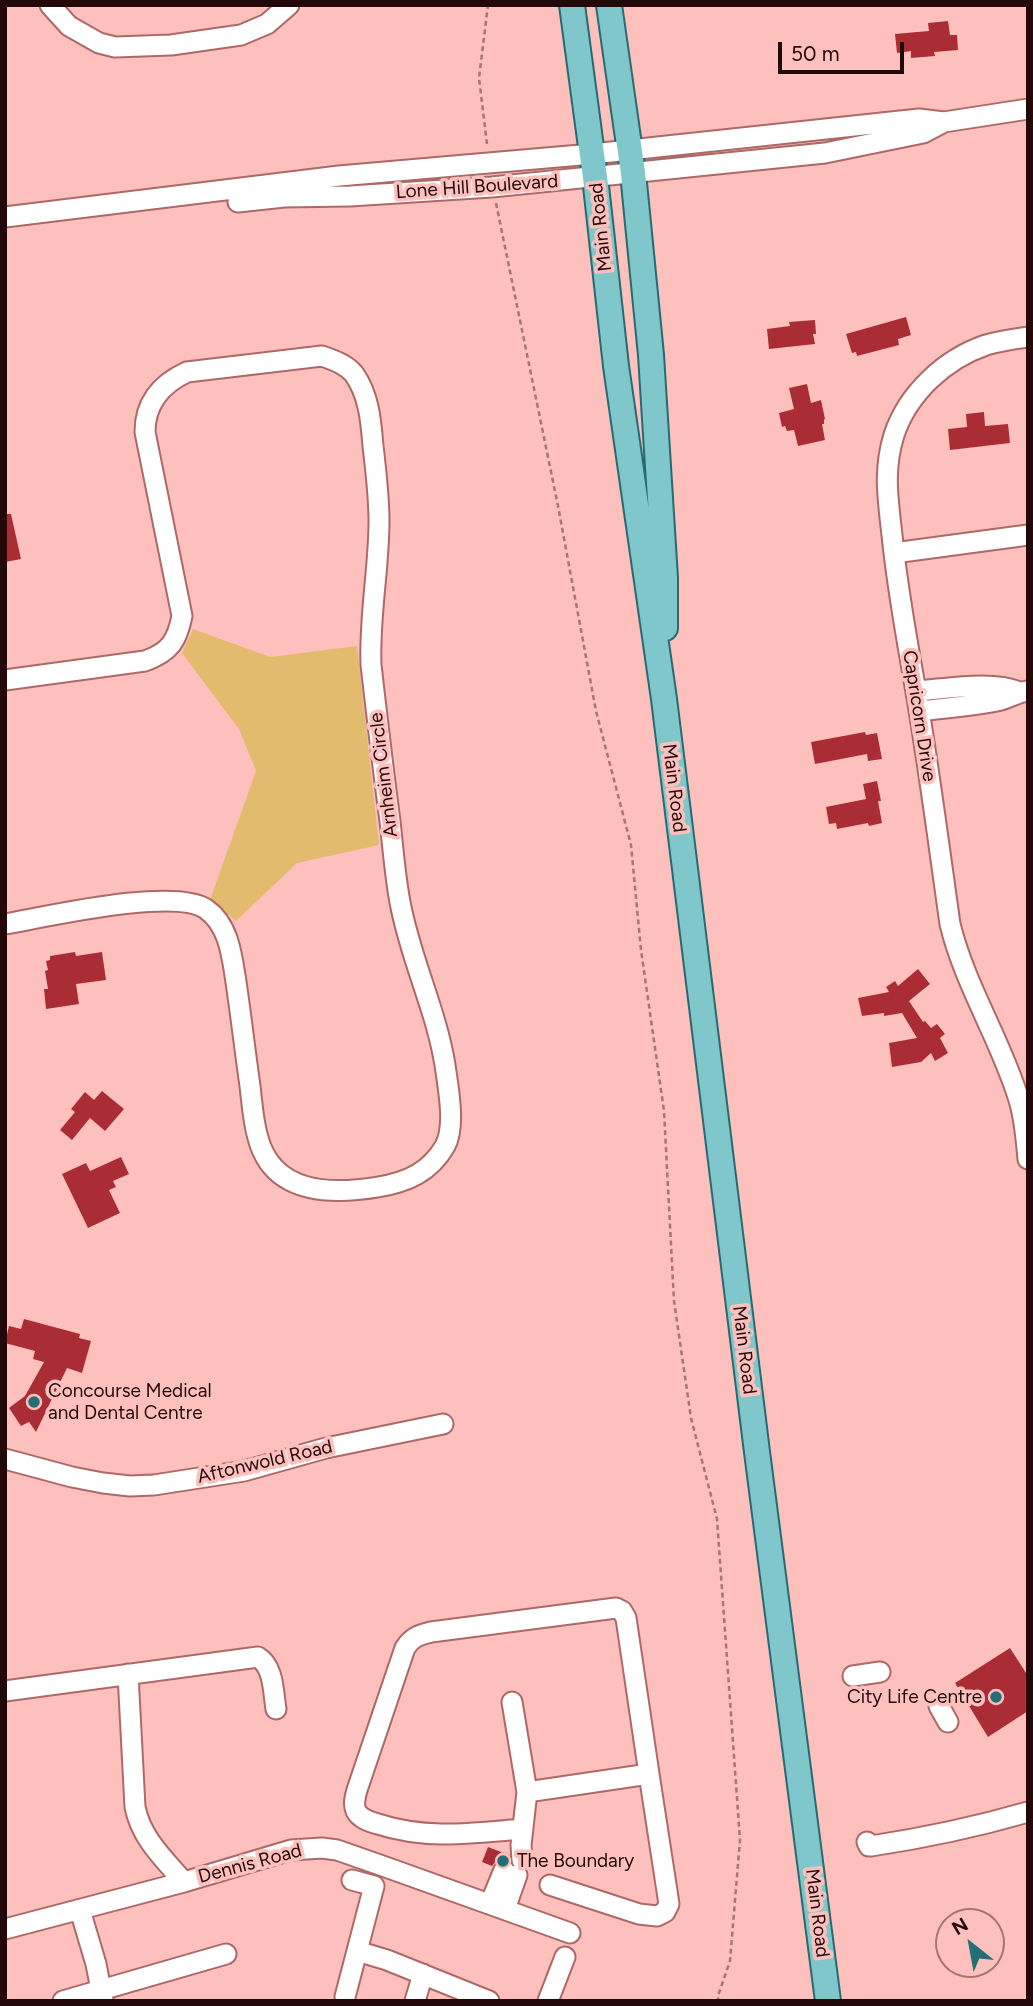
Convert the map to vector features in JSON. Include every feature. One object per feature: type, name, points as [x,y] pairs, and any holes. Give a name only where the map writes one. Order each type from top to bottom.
[{"type":"main road","name":"Main Road","points":[[572,5],[616,366],[664,699],[828,2001]]},
{"type":"main road","name":"Main Road","points":[[609,5],[632,161],[651,355],[665,578],[664,699]]},
{"type":"street","points":[[50,5],[69,26],[99,43],[115,47],[172,45],[241,35],[267,24],[289,5]]},
{"type":"street","name":"Lone Hill Boulevard","points":[[5,231],[174,208],[284,197],[350,196],[492,187],[593,166],[907,120],[944,122],[1028,109]]},
{"type":"street","name":"Lone Hill Boulevard","points":[[5,217],[339,176],[489,163],[593,166]]},
{"type":"street","name":"Capricorn Drive","points":[[1028,337],[988,344],[965,354],[941,369],[922,387],[906,409],[895,432],[886,476],[894,553],[950,923],[965,973],[1019,1101],[1025,1125],[1028,1159]]},
{"type":"street","name":"Arnheim Circle","points":[[5,680],[145,661],[161,655],[174,643],[182,616],[145,432],[145,416],[164,386],[187,372],[322,356],[339,362],[352,373],[363,390],[369,412],[378,490],[379,522],[370,629],[371,665],[398,886],[402,912],[439,1037],[449,1101],[450,1126],[447,1142],[432,1165],[416,1175],[389,1185],[344,1190],[316,1189],[290,1182],[271,1166],[257,1136],[233,959],[224,930],[215,916],[202,906],[174,900],[128,904],[5,925]]},
{"type":"street","points":[[894,553],[1028,535]]},
{"type":"street","points":[[916,691],[995,685],[1024,692]]},
{"type":"street","points":[[919,712],[995,701],[1024,692]]},
{"type":"street","name":"Aftonwold Road","points":[[5,1459],[72,1478],[130,1486],[154,1485],[244,1471],[326,1448],[443,1424]]},
{"type":"street","points":[[516,1856],[444,1835],[420,1834],[374,1823],[361,1817],[355,1810],[357,1790],[402,1654],[410,1640],[418,1635],[616,1608],[622,1611],[626,1618],[668,1904],[665,1912],[656,1916],[639,1914],[550,1885]]},
{"type":"street","points":[[5,1691],[258,1657],[267,1664],[270,1671],[276,1709]]},
{"type":"street","points":[[853,1676],[880,1672]]},
{"type":"street","points":[[128,1674],[137,1819],[148,1839],[184,1882]]},
{"type":"street","points":[[497,1907],[516,1856],[527,1792],[512,1702]]},
{"type":"street","points":[[527,1792],[649,1774]]},
{"type":"street","points":[[867,1842],[871,1846],[907,1840],[1028,1812]]},
{"type":"street","name":"Dennis Road","points":[[5,1929],[184,1882],[291,1850],[322,1848],[337,1850],[570,1933]]},
{"type":"street","points":[[345,1997],[374,1886],[352,1880]]},
{"type":"street","points":[[80,1910],[102,1995]]},
{"type":"street","points":[[357,1951],[387,1960],[486,2000]]},
{"type":"street","points":[[63,2001],[102,1995],[226,1954]]},
{"type":"street","points":[[548,2001],[565,1957]]},
{"type":"street","points":[[415,2001],[423,1974]]},
{"type":"path","points":[[488,5],[479,78],[489,163]]},
{"type":"path","points":[[492,187],[558,506],[596,711],[631,845],[641,950],[664,1111],[674,1301],[691,1418],[717,1519],[740,1840],[730,1961],[718,2001]]},
{"type":"shaded area","points":[[193,629],[270,657],[357,646],[379,845],[297,863],[236,921],[210,900],[256,771],[239,729],[182,653]]},
{"type":"building","points":[[948,21],[950,35],[957,35],[958,50],[911,58],[911,51],[897,53],[895,34],[929,31],[928,23]]},
{"type":"building","points":[[906,317],[911,335],[898,339],[899,345],[857,356],[856,352],[852,353],[846,334]]},
{"type":"building","points":[[815,320],[815,344],[769,349],[767,329],[790,326],[789,322]]},
{"type":"building","points":[[807,384],[811,403],[821,400],[825,440],[798,446],[794,430],[787,431],[785,426],[782,427],[779,413],[794,409],[789,388]]},
{"type":"building","points":[[984,412],[985,426],[1008,424],[1010,443],[950,450],[948,429],[967,427],[966,414]]},
{"type":"building","points":[[5,514],[11,514],[21,559],[5,562]]},
{"type":"building","points":[[865,732],[866,735],[877,733],[882,759],[868,761],[867,754],[815,764],[811,742]]},
{"type":"building","points":[[877,781],[882,823],[837,829],[836,823],[829,824],[826,807],[866,799],[863,784]]},
{"type":"building","points":[[75,952],[76,956],[102,952],[106,980],[76,984],[79,1004],[46,1009],[46,961],[50,960],[50,956]]},
{"type":"building","points":[[918,969],[930,984],[909,1001],[923,1022],[931,1028],[937,1024],[945,1034],[940,1038],[948,1053],[935,1061],[931,1053],[921,1062],[892,1067],[889,1043],[917,1038],[902,1013],[862,1016],[858,998],[889,992],[886,987],[895,981],[898,986]]},
{"type":"building","points":[[102,1091],[124,1109],[105,1131],[90,1118],[72,1140],[60,1130],[75,1112],[71,1109],[85,1092],[94,1100]]},
{"type":"building","points":[[121,1157],[129,1174],[113,1181],[116,1187],[109,1190],[120,1213],[88,1228],[62,1174],[86,1163],[90,1171]]},
{"type":"building","points":[[24,1319],[80,1334],[79,1338],[91,1341],[82,1373],[67,1368],[36,1432],[29,1422],[21,1426],[9,1408],[25,1396],[44,1362],[33,1359],[35,1351],[5,1343],[9,1326],[21,1329]]},
{"type":"building","name":"City Life Centre","points":[[1010,1648],[1028,1676],[1028,1711],[988,1737],[955,1683]]},
{"type":"building","points":[[488,1847],[509,1855],[510,1859],[502,1858],[492,1866],[482,1862]]},
{"type":"tunnel","points":[[504,1870],[510,1855]]},
{"type":"place","name":"Concourse Medical and Dental Centre","points":[[34,1402]]},
{"type":"place","name":"City Life Centre","points":[[996,1697]]},
{"type":"place","name":"The Boundary","points":[[503,1861]]}]
